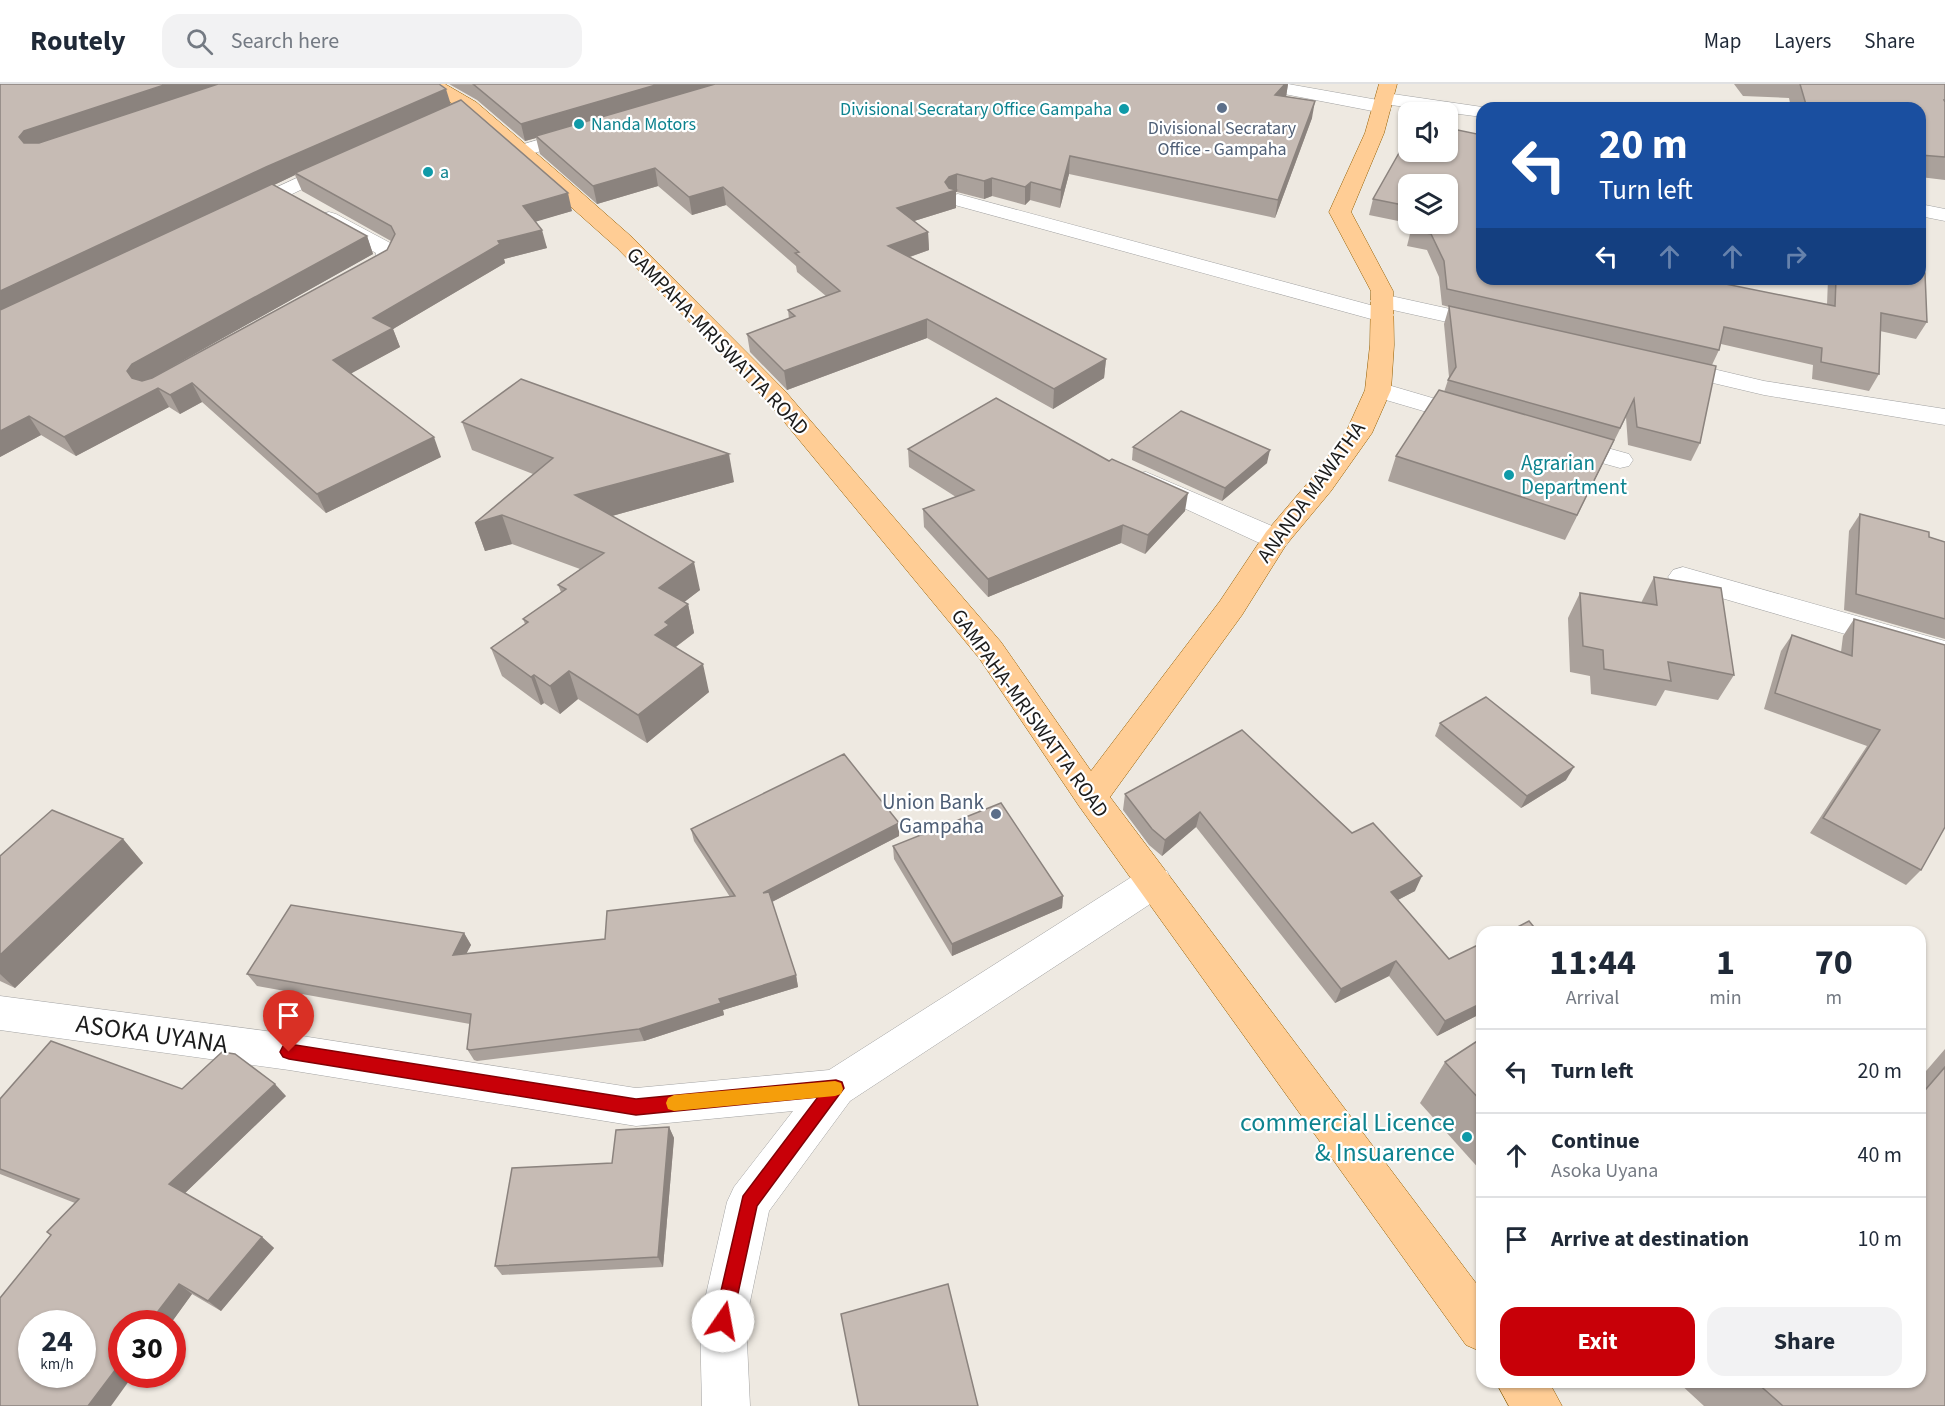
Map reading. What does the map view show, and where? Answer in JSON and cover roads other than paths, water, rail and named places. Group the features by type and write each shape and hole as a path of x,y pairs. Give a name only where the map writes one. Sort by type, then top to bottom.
{"main road":[{"name":"GAMPAHA-MRISWATTA ROAD","path":"432,84 458,111 521,151 625,243 776,396 990,650 1091,797 1476,1321"},
{"name":"ANANDA MAWATHA","path":"1091,797 1231,608 1276,539 1321,485 1359,433 1378,390 1382,345 1382,291 1340,212 1356,178 1386,97"},
{"path":"1524,1388 1538,1406"}],"street":[{"path":"1258,84 1386,97 1476,110"},
{"path":"521,151 600,127"},
{"path":"227,217 297,200 354,158"},
{"path":"297,200 388,251 385,261 335,289"},
{"path":"958,200 1382,308 1513,329"},
{"path":"1926,211 1945,215"},
{"path":"1650,362 1764,388 1945,417"},
{"path":"1378,390 1492,423"},
{"path":"1546,439 1620,460"},
{"path":"1120,469 1276,539"},
{"path":"1683,577 1945,652"},
{"path":"726,1406 723,1321 749,1202 836,1088 1154,882"},
{"name":"ASOKA UYANA","path":"0,1013 277,1050 636,1107 836,1088"}],"place":[{"name":"Divisional Secratary Office - Gampaha","path":"1222,108"},
{"name":"Divisional Secratary Office Gampaha","path":"1124,109"},
{"name":"Nanda Motors","path":"579,124"},
{"name":"a","path":"428,172"},
{"name":"Agrarian Department","path":"1509,475"},
{"name":"Union Bank Gampaha","path":"996,814"},
{"name":"commercial Licence & Insuarence","path":"1467,1137"}]}
